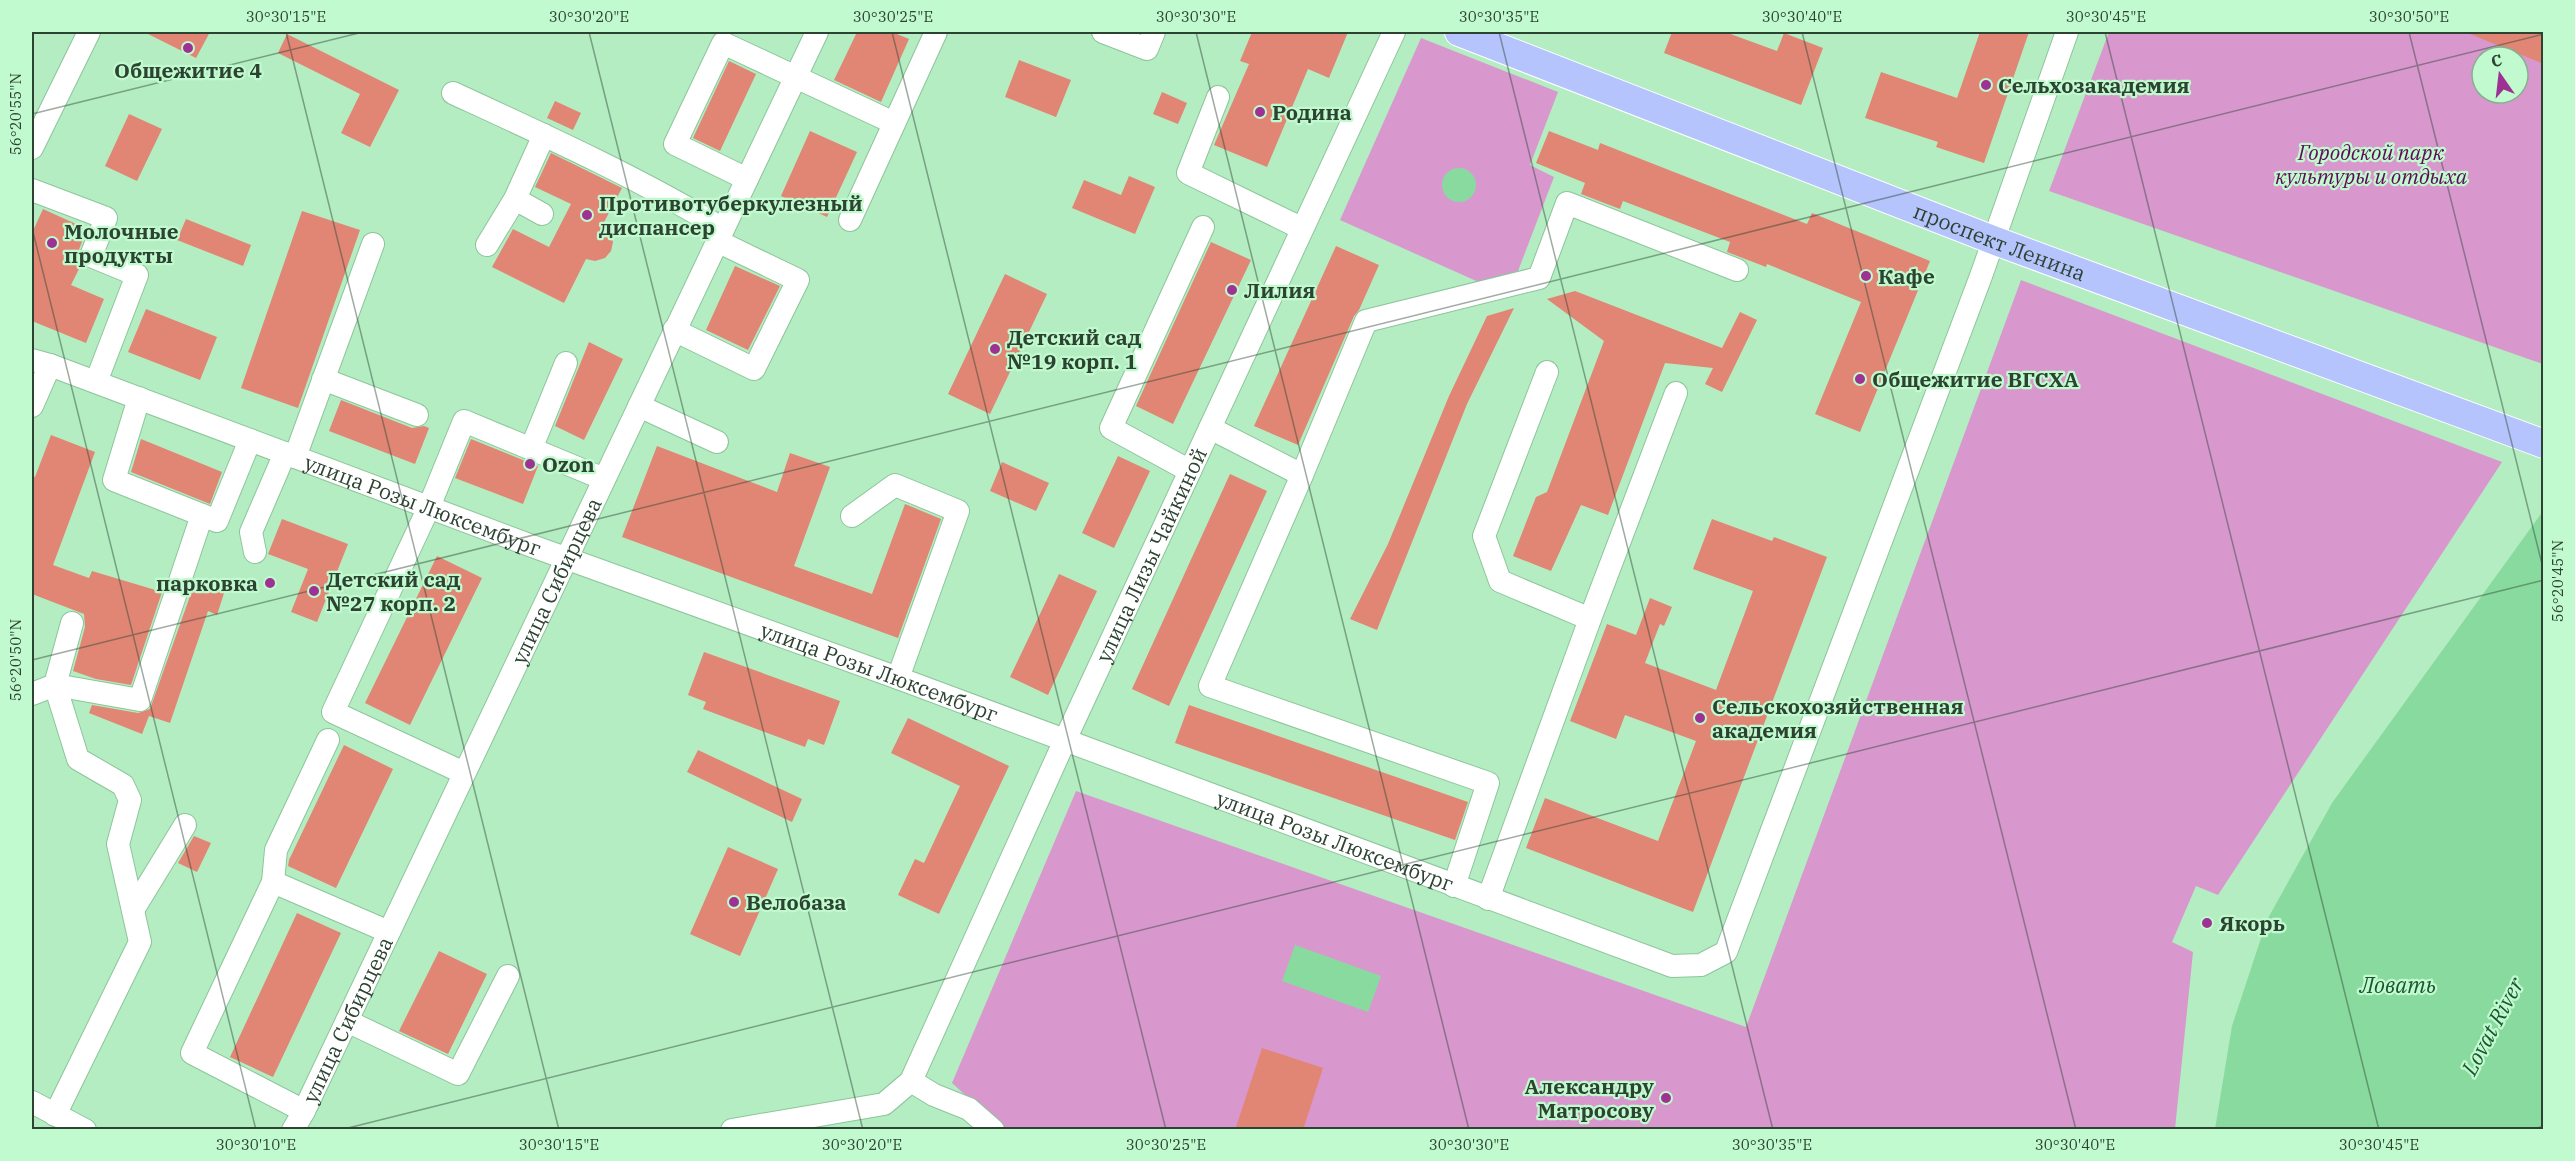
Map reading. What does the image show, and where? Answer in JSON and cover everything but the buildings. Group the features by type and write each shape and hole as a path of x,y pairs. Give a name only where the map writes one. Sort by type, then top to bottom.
{"main road":[{"name":"проспект Ленина","path":"1459,32 1993,240 2544,444"}],"street":[{"path":"32,148 89,32"},
{"path":"850,220 936,32"},
{"path":"1103,32 1147,49 1154,32"},
{"name":"улица Лизы Чайкиной","path":"911,1081 1065,740 1394,32"},
{"path":"1993,240 2067,32"},
{"name":"улица Сибирцева","path":"298,1120 796,77 810,34"},
{"path":"747,179 675,144 723,43 894,123"},
{"path":"453,93 544,135 693,210 720,235 798,280 753,369 674,330"},
{"path":"1218,97 1188,173 1302,228"},
{"path":"487,245 515,199 544,135"},
{"path":"32,190 106,218 91,256 137,275 96,382"},
{"path":"515,199 542,214"},
{"path":"1454,886 1488,783 1210,686 1366,321 1539,278 1567,202 1737,270"},
{"path":"1190,471 1111,428 1203,227"},
{"name":"улица Розы Люксембург","path":"41,362 566,559 898,678 1672,966 1701,964 1726,952 1993,240"},
{"path":"255,552 252,532 290,455 323,379 373,244"},
{"path":"32,406 41,362"},
{"path":"531,449 566,363"},
{"path":"1547,372 1484,536 1500,581 1590,619"},
{"path":"323,379 417,415"},
{"path":"1488,899 1590,619 1676,393"},
{"path":"140,398 114,480 202,515 217,520 250,440"},
{"path":"639,406 717,442"},
{"path":"464,773 333,712 429,507 464,421 604,479"},
{"path":"1210,428 1302,475"},
{"path":"852,516 895,485 958,511 898,678"},
{"path":"32,694 55,685 140,700 202,515"},
{"path":"55,1115 140,942 118,844 130,800 123,785 78,759 55,685 72,623"},
{"path":"298,1120 192,1053 273,882 276,850 328,740"},
{"path":"133,910 185,825"},
{"path":"273,882 389,932"},
{"path":"347,1021 458,1074 508,976"},
{"path":"732,1130 884,1104 911,1081 934,1095 969,1109 993,1130"},
{"path":"32,1102 85,1130"}],"green space":[{"name":"Городской парк культуры и отдыха","path":"2109,32 2543,32 2543,364 2049,191"},
{"path":"1421,38 1558,92 1530,165 1554,177 1518,271 1483,284 1340,220"},
{"path":"2021,280 2502,462 2218,895 2196,886 2172,942 2193,952 2175,1129 1004,1130 952,1083 1076,791 1746,1027"}],"water":[{"path":"1459,168 1471,173 1476,185 1471,197 1459,202 1447,197 1442,185 1447,173"},
{"name":"Ловать","path":"2543,511 2543,1129 2215,1129 2232,1026 2267,920 2332,803"},
{"path":"1295,945 1381,976 1368,1012 1282,981"}],"place":[{"name":"Общежитие 4","path":"188,48"},
{"name":"Сельхозакадемия","path":"1986,85"},
{"name":"Родина","path":"1260,112"},
{"name":"Противотуберкулезный диспансер","path":"587,215"},
{"name":"Молочные продукты","path":"52,243"},
{"name":"Кафе","path":"1866,276"},
{"name":"Лилия","path":"1232,290"},
{"name":"Детский сад №19 корп. 1","path":"995,349"},
{"name":"Общежитие ВГСХА","path":"1860,379"},
{"name":"Ozon","path":"530,464"},
{"name":"парковка","path":"270,583"},
{"name":"Детский сад №27 корп. 2","path":"314,591"},
{"name":"Сельскохозяйственная академия","path":"1700,718"},
{"name":"Велобаза","path":"734,902"},
{"name":"Якорь","path":"2207,923"},
{"name":"Александру Матросову","path":"1666,1098"}],"water label":[{"name":"Lovat River","path":"2492,1026"}]}
